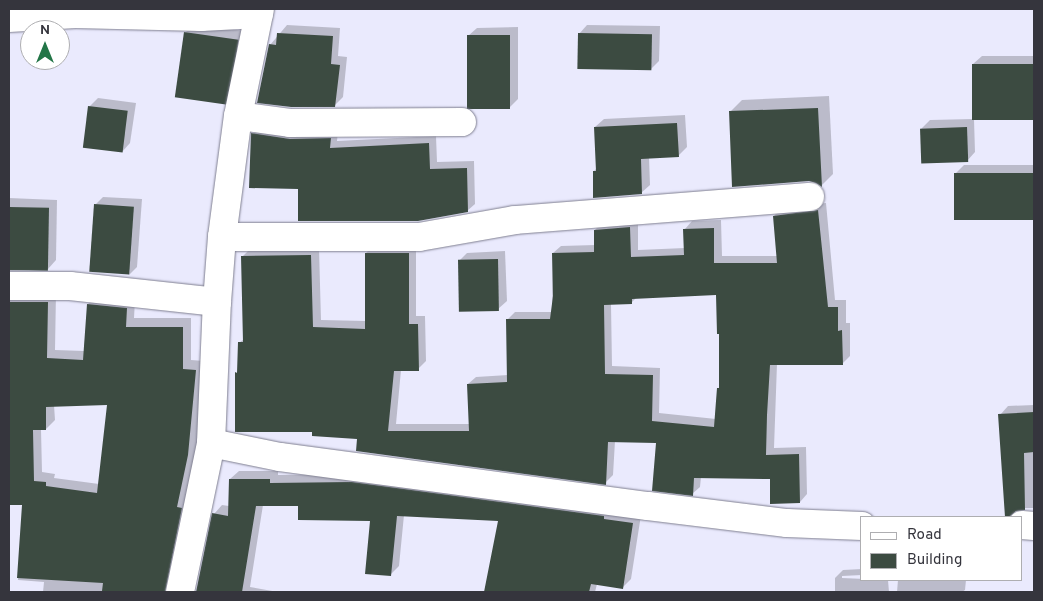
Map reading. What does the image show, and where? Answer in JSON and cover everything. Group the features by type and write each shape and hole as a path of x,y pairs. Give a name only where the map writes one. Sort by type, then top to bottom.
{"street":[{"path":"9,18 75,14 201,16 259,11 239,116 222,236 211,443 180,592"},
{"path":"239,116 290,123 462,122"},
{"path":"222,236 419,236 515,220 810,198"},
{"path":"9,286 70,286 217,302"},
{"path":"211,443 280,457 648,506 787,523 860,526"}],"building":[{"path":"184,32 238,40 229,105 175,97"},
{"path":"277,33 333,36 331,64 340,65 335,107 291,107 257,103 269,44 276,45"},
{"path":"578,33 652,34 651,70 577,69"},
{"path":"467,35 510,35 510,109 467,109"},
{"path":"972,64 1034,64 1034,120 972,120"},
{"path":"88,106 128,111 123,153 83,148"},
{"path":"818,108 822,187 809,181 732,187 729,111"},
{"path":"677,123 679,157 641,159 642,194 593,198 593,171 596,171 594,127"},
{"path":"967,127 968,162 921,164 920,129"},
{"path":"251,133 290,139 331,138 330,148 429,143 430,169 467,168 468,212 418,221 298,221 298,189 249,188"},
{"path":"954,173 1034,173 1034,220 954,220"},
{"path":"94,204 134,207 129,275 89,272"},
{"path":"9,207 49,208 48,271 9,270"},
{"path":"818,210 828,307 838,307 838,331 842,330 843,365 770,365 766,455 799,454 800,503 770,504 770,479 694,478 693,496 652,491 656,443 608,442 606,485 356,451 357,439 312,436 312,432 235,432 235,372 237,373 238,342 243,342 241,256 311,255 313,327 365,329 365,253 409,253 409,324 418,324 419,371 394,371 388,431 469,431 467,384 507,382 506,319 550,319 553,296 552,253 594,252 594,230 630,227 631,257 684,255 683,229 714,228 714,263 777,263 773,216","holes":["716,295 717,334 719,334 719,388 717,388 714,427 652,421 653,375 605,374 604,305 632,304 632,299"]},
{"path":"498,259 499,311 459,312 458,260"},
{"path":"9,302 48,302 47,358 83,360 87,304 127,308 126,327 183,327 183,369 196,370 188,455 177,507 182,508 165,592 102,591 103,583 17,578 22,505 9,505","holes":["107,405 97,493 46,486 46,482 34,481 33,430 46,430 46,407"]},
{"path":"1034,412 1034,452 1024,453 1025,510 1016,511 1010,516 1005,516 998,414"},
{"path":"229,479 270,479 270,483 352,482 604,516 604,519 633,523 623,589 591,584 589,592 484,592 498,521 397,516 391,576 365,574 370,521 298,520 298,506 256,506 242,592 196,592 212,513 228,516"}]}
